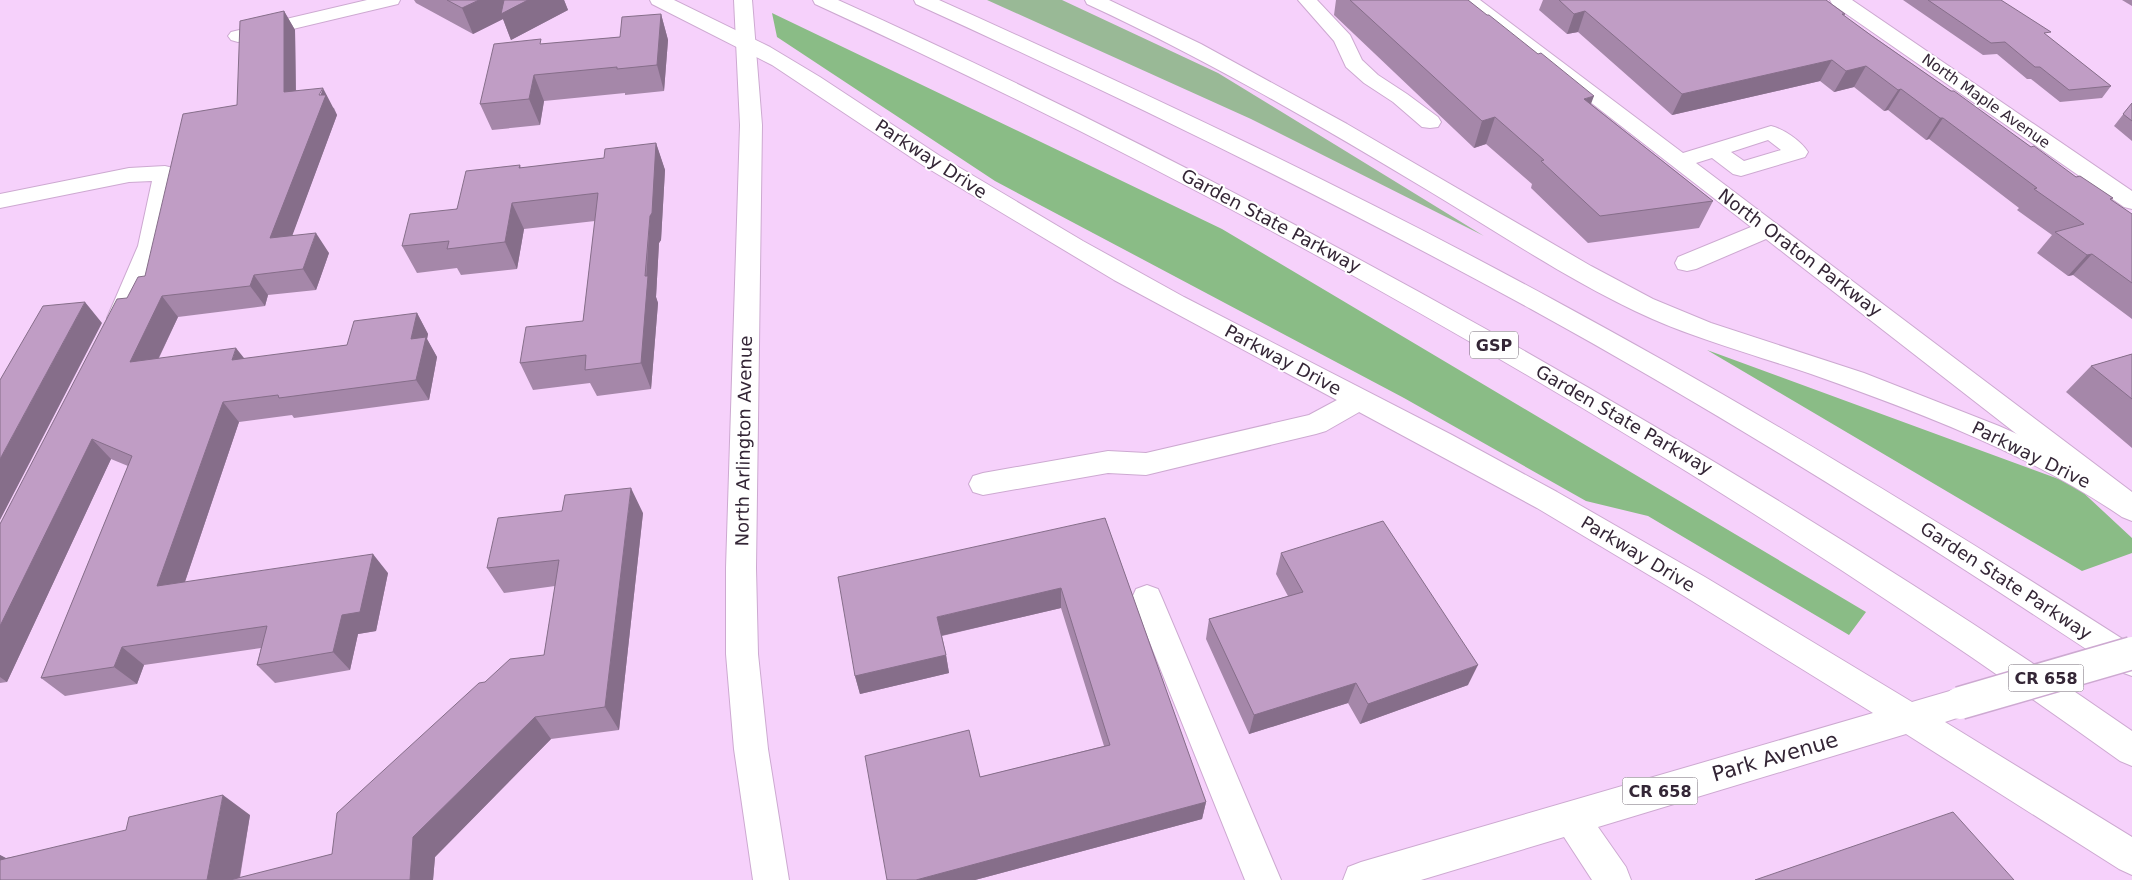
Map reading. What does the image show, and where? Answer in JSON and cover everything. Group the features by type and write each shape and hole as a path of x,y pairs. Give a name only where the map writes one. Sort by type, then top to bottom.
{"main road":[{"path":"238,36 391,0"},
{"name":"Parkway Drive","path":"659,0 746,44 828,91 927,158 1034,223 1195,314 1478,461 1549,501 1683,580 1908,718"},
{"name":"North Arlington Avenue","path":"743,0 750,92 751,149 741,568 742,654 751,749 772,880"},
{"name":"Garden State Parkway","path":"822,0 977,72 1191,178 1338,256 1482,338 1674,450 1807,531 1941,618 2132,750"},
{"name":"Garden State Parkway","path":"923,0 1089,74 1209,131 1342,198 1489,276 1776,438 1984,565 2132,662"},
{"name":"Parkway Drive","path":"1094,0 1159,30 1258,82 1589,276 1644,305 1709,332 1831,371 1973,426 2087,480 2132,509"},
{"path":"1306,0 1343,39 1353,62 1371,79 1400,98 1430,122"},
{"name":"North Oraton Parkway","path":"1468,0 2132,509"},
{"name":"North Maple Avenue","path":"1840,0 2132,202"},
{"path":"1679,161 1715,150"},
{"path":"0,201 129,175 165,172 150,246 123,312 110,338"},
{"path":"1687,263 1768,229"},
{"path":"983,484 1108,462 1146,464 1156,462 1316,424 1359,400"},
{"path":"1148,598 1262,880"},
{"name":"Park Avenue","path":"1361,880 2132,653"},
{"path":"1908,718 2132,857"},
{"path":"1571,818 1613,880"}],"green space":[{"path":"987,0 1062,0 1218,73 1484,236 1251,119"},
{"path":"772,13 1222,229 1866,612 1849,635 1648,516 1586,501 1404,398 995,181 777,37"},
{"path":"1707,350 2075,485 2132,538 2132,553 2082,571"}],"building":[{"path":"447,0 479,0 462,8"},
{"path":"504,0 528,0 501,14"},
{"path":"1350,0 1468,0 1538,54 1541,53 1594,96 1584,99 1713,201 1600,216 1541,161 1544,160 1495,117 1482,121"},
{"path":"1559,0 1826,0 1872,36 1951,91 1954,91 2031,147 2034,146 2076,177 2080,176 2113,198 2110,199 2132,214 2132,283 2092,254 2087,255 2055,232 2084,224 2034,189 2037,188 1943,118 1940,118 1901,89 1898,90 1866,66 1846,71 1832,60 1682,94 1585,11 1574,14"},
{"path":"1928,0 2001,0 2051,32 2044,33 2111,86 2069,90 2040,67 2035,67 2005,42 1991,43"},
{"path":"284,11 284,92 323,88 319,95 326,95 270,238 316,233 303,269 254,275 250,286 162,296 130,362 236,348 232,360 347,345 354,321 417,313 411,339 426,337 416,380 279,398 278,395 223,402 157,586 373,554 360,612 342,615 333,652 257,665 267,626 122,647 114,667 41,678 132,456 92,439 0,626 0,524 117,299 127,298 138,277 145,276 183,114 237,105 240,21"},
{"path":"661,14 657,65 534,75 529,99 480,104 494,44 541,39 540,44 620,37 622,17"},
{"path":"2132,103 2132,121 2123,114"},
{"path":"656,143 652,213 650,216 645,276 648,276 641,363 585,370 586,355 520,363 526,327 583,321 598,193 512,203 505,242 447,249 449,241 402,246 410,214 457,209 466,171 520,165 519,168 604,158 605,149"},
{"path":"85,302 0,459 0,380 43,306"},
{"path":"2132,354 2132,399 2091,366"},
{"path":"631,488 605,707 535,717 413,837 410,880 230,880 332,854 337,813 479,683 485,682 510,659 544,655 559,560 487,568 498,518 562,511 565,495"},
{"path":"1105,518 1206,802 916,880 887,880 865,756 969,730 980,777 1110,745 1061,588 937,617 946,655 855,676 838,577"},
{"path":"1383,521 1478,665 1368,704 1356,683 1254,715 1209,619 1303,592 1281,553"},
{"path":"223,795 207,880 0,880 0,860 126,830 129,817"},
{"path":"1953,812 2014,880 1755,880"}]}
